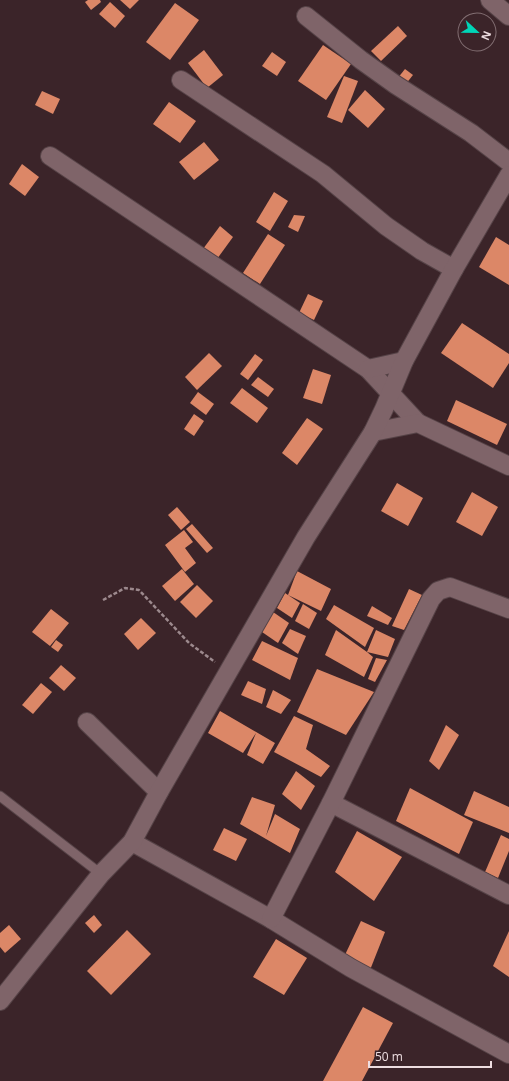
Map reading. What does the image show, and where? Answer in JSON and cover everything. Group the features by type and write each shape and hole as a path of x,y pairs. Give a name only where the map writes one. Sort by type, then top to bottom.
{"street":[{"path":"490,0 509,16"},
{"path":"306,16 361,60 396,85 471,133 509,162"},
{"path":"181,80 323,174 392,231 422,251 454,269"},
{"path":"50,156 368,369 418,423 509,466"},
{"path":"0,1001 101,874 132,842 159,792 306,537 373,432 404,361 454,269 509,175"},
{"path":"368,369 404,361"},
{"path":"373,432 418,423"},
{"path":"271,919 331,803 431,599 438,591 450,587 509,608"},
{"path":"87,722 159,792"},
{"path":"331,803 509,895"},
{"path":"132,842 271,919 351,968 509,1054"}],"lane":[{"path":"0,796 101,874"}],"path":[{"path":"103,600 126,588 139,590 189,643 229,672"}],"building":[{"path":"88,0 100,0 101,2 91,10 85,2"},
{"path":"120,0 139,0 130,9"},
{"path":"110,2 125,16 115,28 99,14"},
{"path":"175,3 199,20 170,60 146,42"},
{"path":"398,26 407,36 381,61 371,51"},
{"path":"323,45 351,64 326,100 298,81"},
{"path":"204,50 223,75 207,88 188,63"},
{"path":"272,52 286,62 277,76 262,66"},
{"path":"405,69 413,75 405,85 397,79"},
{"path":"344,76 358,81 342,123 327,117"},
{"path":"365,90 385,109 368,128 348,110"},
{"path":"42,91 60,99 53,114 35,105"},
{"path":"169,102 196,121 180,143 153,124"},
{"path":"204,142 219,160 194,180 179,162"},
{"path":"22,164 39,177 25,196 9,184"},
{"path":"274,192 288,201 270,231 256,222"},
{"path":"294,215 305,216 298,232 288,227"},
{"path":"220,226 233,237 217,259 203,249"},
{"path":"268,234 285,245 260,284 243,273"},
{"path":"496,237 509,245 509,285 479,267"},
{"path":"308,294 323,301 314,320 299,313"},
{"path":"462,323 509,354 509,363 493,388 441,353"},
{"path":"209,353 222,366 197,390 185,377"},
{"path":"255,354 263,360 248,380 240,374"},
{"path":"313,369 331,375 322,404 303,398"},
{"path":"258,377 274,389 268,397 251,385"},
{"path":"242,388 268,408 257,423 230,403"},
{"path":"198,392 214,404 206,415 190,403"},
{"path":"456,400 507,424 497,445 447,421"},
{"path":"194,414 204,421 194,436 184,429"},
{"path":"307,418 323,429 297,465 282,453"},
{"path":"397,483 423,498 408,526 381,511"},
{"path":"472,492 498,507 482,536 456,522"},
{"path":"177,507 190,522 181,530 168,515"},
{"path":"192,524 213,548 207,553 186,529"},
{"path":"184,530 193,542 185,548 196,563 185,572 165,545"},
{"path":"182,569 194,584 175,601 162,586"},
{"path":"297,571 331,589 321,611 288,595"},
{"path":"197,585 213,601 196,618 180,602"},
{"path":"409,589 422,595 404,630 392,626"},
{"path":"285,593 300,603 292,618 277,608"},
{"path":"303,604 317,613 309,629 295,621"},
{"path":"334,605 374,628 365,647 326,619"},
{"path":"372,606 392,618 388,625 367,616"},
{"path":"51,609 69,623 50,646 32,632"},
{"path":"273,612 289,623 278,643 262,632"},
{"path":"141,618 156,633 138,650 124,634"},
{"path":"290,629 306,636 298,654 282,643"},
{"path":"336,630 373,657 364,677 325,655"},
{"path":"376,630 395,639 388,657 367,652"},
{"path":"56,640 63,645 58,652 51,647"},
{"path":"262,641 298,658 290,680 252,660"},
{"path":"376,658 387,660 375,682 368,679"},
{"path":"61,665 76,678 64,691 49,678"},
{"path":"317,669 374,692 346,735 297,712"},
{"path":"248,681 266,689 262,704 241,695"},
{"path":"41,683 52,692 33,714 22,705"},
{"path":"273,690 291,700 281,714 266,707"},
{"path":"220,711 275,743 263,764 247,755 256,733 243,753 208,733"},
{"path":"294,716 313,725 306,749 330,766 321,777 274,752"},
{"path":"446,725 459,735 439,770 429,761"},
{"path":"296,771 315,786 301,810 282,794"},
{"path":"410,788 473,822 459,854 396,821"},
{"path":"474,791 509,807 509,833 464,815"},
{"path":"252,797 275,805 266,836 275,814 300,829 290,853 240,824"},
{"path":"224,828 247,839 236,861 213,850"},
{"path":"357,831 402,857 374,901 335,872"},
{"path":"501,835 509,839 509,851 498,878 485,872"},
{"path":"94,915 102,925 94,933 85,923"},
{"path":"361,921 385,932 370,970 344,957"},
{"path":"9,925 21,939 5,953 0,947 0,933"},
{"path":"127,930 151,954 111,995 87,971"},
{"path":"509,931 509,977 493,966"},
{"path":"276,939 307,958 284,995 253,977"},
{"path":"363,1007 393,1023 362,1081 323,1081"}]}
